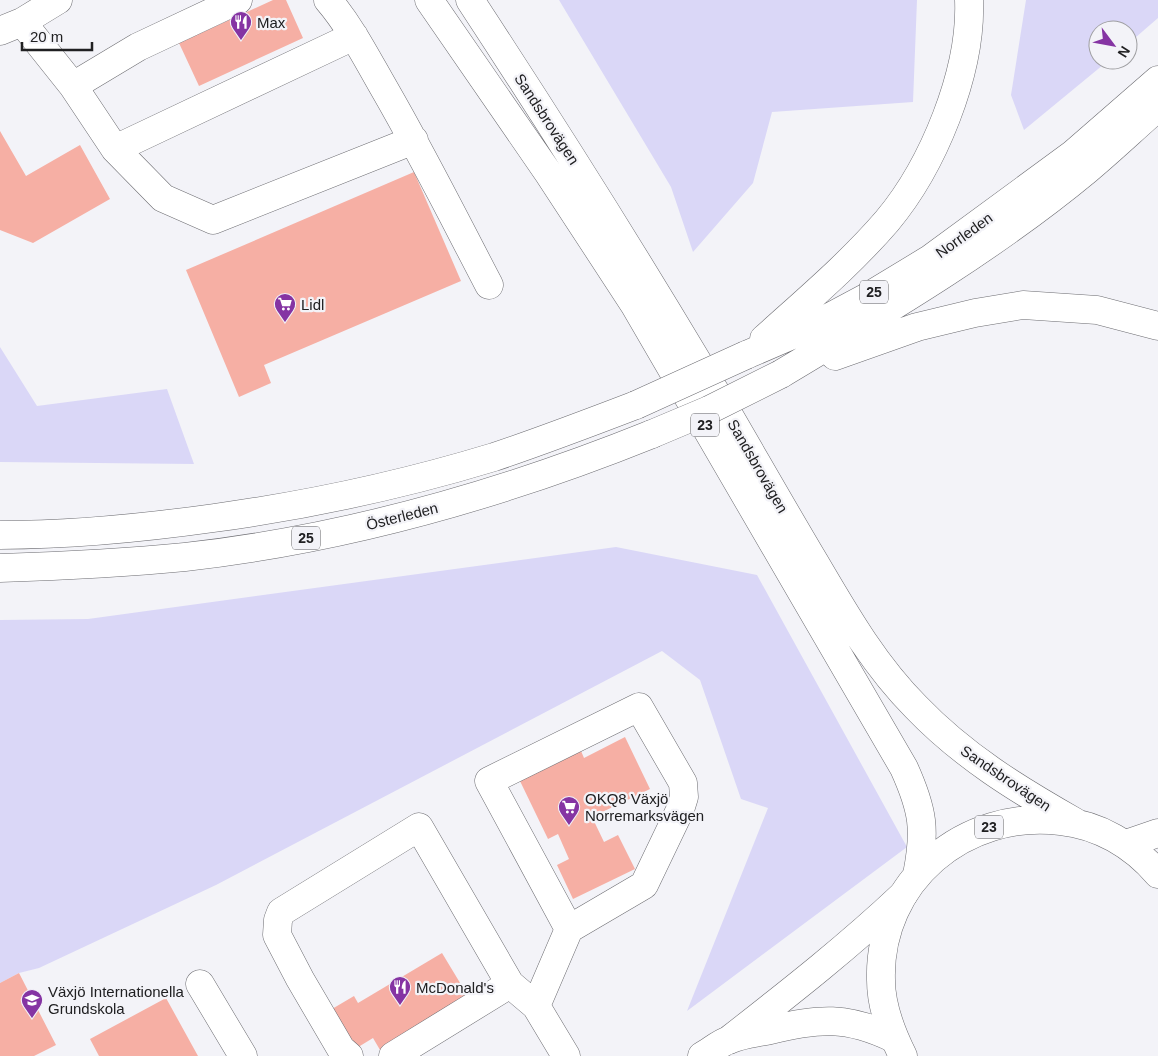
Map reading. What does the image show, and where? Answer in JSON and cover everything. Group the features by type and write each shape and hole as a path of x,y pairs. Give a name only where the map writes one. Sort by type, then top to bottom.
{"main road":[{"path":"58,0 11,27 73,86 115,149 163,198 213,220 414,140"},
{"path":"73,86 138,47 238,0"},
{"path":"328,0 354,36 414,140 489,285"},
{"name":"Sandsbrovägen","path":"429,0 549,174 634,304 904,768 916,794 922,816 922,851 910,885"},
{"name":"Sandsbrovägen","path":"470,0 561,139 696,360 861,641 915,707 946,737 978,763 1019,791 1075,822"},
{"path":"746,355 830,280 888,220 916,181 948,113 966,43 969,17 968,0"},
{"path":"115,149 354,36"},
{"name":"Norrleden","path":"746,355 811,327 869,296 930,259 1074,154 1158,80"},
{"name":"Norrleden","path":"782,374 867,323 1007,230 1086,170 1158,107"},
{"path":"782,374 917,327 975,313 1022,305 1097,310 1158,326"},
{"name":"25","path":"0,535 103,532 241,514 331,499 410,481 493,457 556,436 636,405 746,355"},
{"name":"Österleden","path":"0,568 102,564 186,556 334,533 416,514 503,488 602,454 709,410 782,374"},
{"path":"536,1006 569,928 644,885 680,810 684,797 683,783 638,707 489,781 569,928"},
{"name":"23","path":"898,1047 884,1010 881,980 883,950 890,922 910,885 943,851 972,833 1006,822 1040,818 1075,822 1101,831 1126,844 1149,863 1158,874"},
{"path":"349,1056 342,1049 300,979 277,934 278,920 281,912 420,827 510,984 536,1006 566,1056"},
{"path":"1126,844 1158,833"},
{"path":"702,1056 729,1040 852,942 910,885"},
{"path":"200,984 243,1056"},
{"path":"393,1056 510,984"},
{"path":"729,1040 800,1022 826,1020 854,1023 872,1028 898,1047"}],"shaded area":[{"path":"559,0 917,0 913,102 772,112 753,183 693,252 671,187"},
{"path":"1026,0 1158,0 1158,18 1138,35 1138,20 1088,20 1088,70 1097,70 1024,130 1011,95"},
{"path":"0,347 37,406 167,389 194,464 0,462"},
{"path":"616,547 757,575 907,847 687,1011 768,808 741,799 700,680 662,651 216,885 39,968 19,973 0,983 0,620 88,619"}],"building":[{"name":"Max","path":"273,0 286,0 303,38 199,86 179,43"},
{"path":"0,131 26,176 80,145 110,199 33,243 0,230"},
{"name":"Lidl","path":"414,172 461,281 264,365 271,383 239,397 186,270"},
{"name":"OKQ8 Växjö Norremarksvägen","path":"625,737 650,789 592,817 604,842 618,835 635,869 573,899 557,865 569,859 558,834 548,839 520,781 581,751 584,758"},
{"name":"McDonald's","path":"442,953 471,1001 383,1055 373,1038 355,1049 332,1009 354,996 358,1003"},
{"name":"Växjö Internationella Grundskola","path":"19,973 56,1045 34,1056 0,1056 0,983"},
{"path":"166,998 198,1056 99,1056 90,1039"}],"place":[{"name":"Max","path":"241,41"},
{"name":"Lidl","path":"285,323"},
{"name":"OKQ8 Växjö Norremarksvägen","path":"569,826"},
{"name":"McDonald's","path":"400,1006"},
{"name":"Växjö Internationella Grundskola","path":"32,1019"}]}
